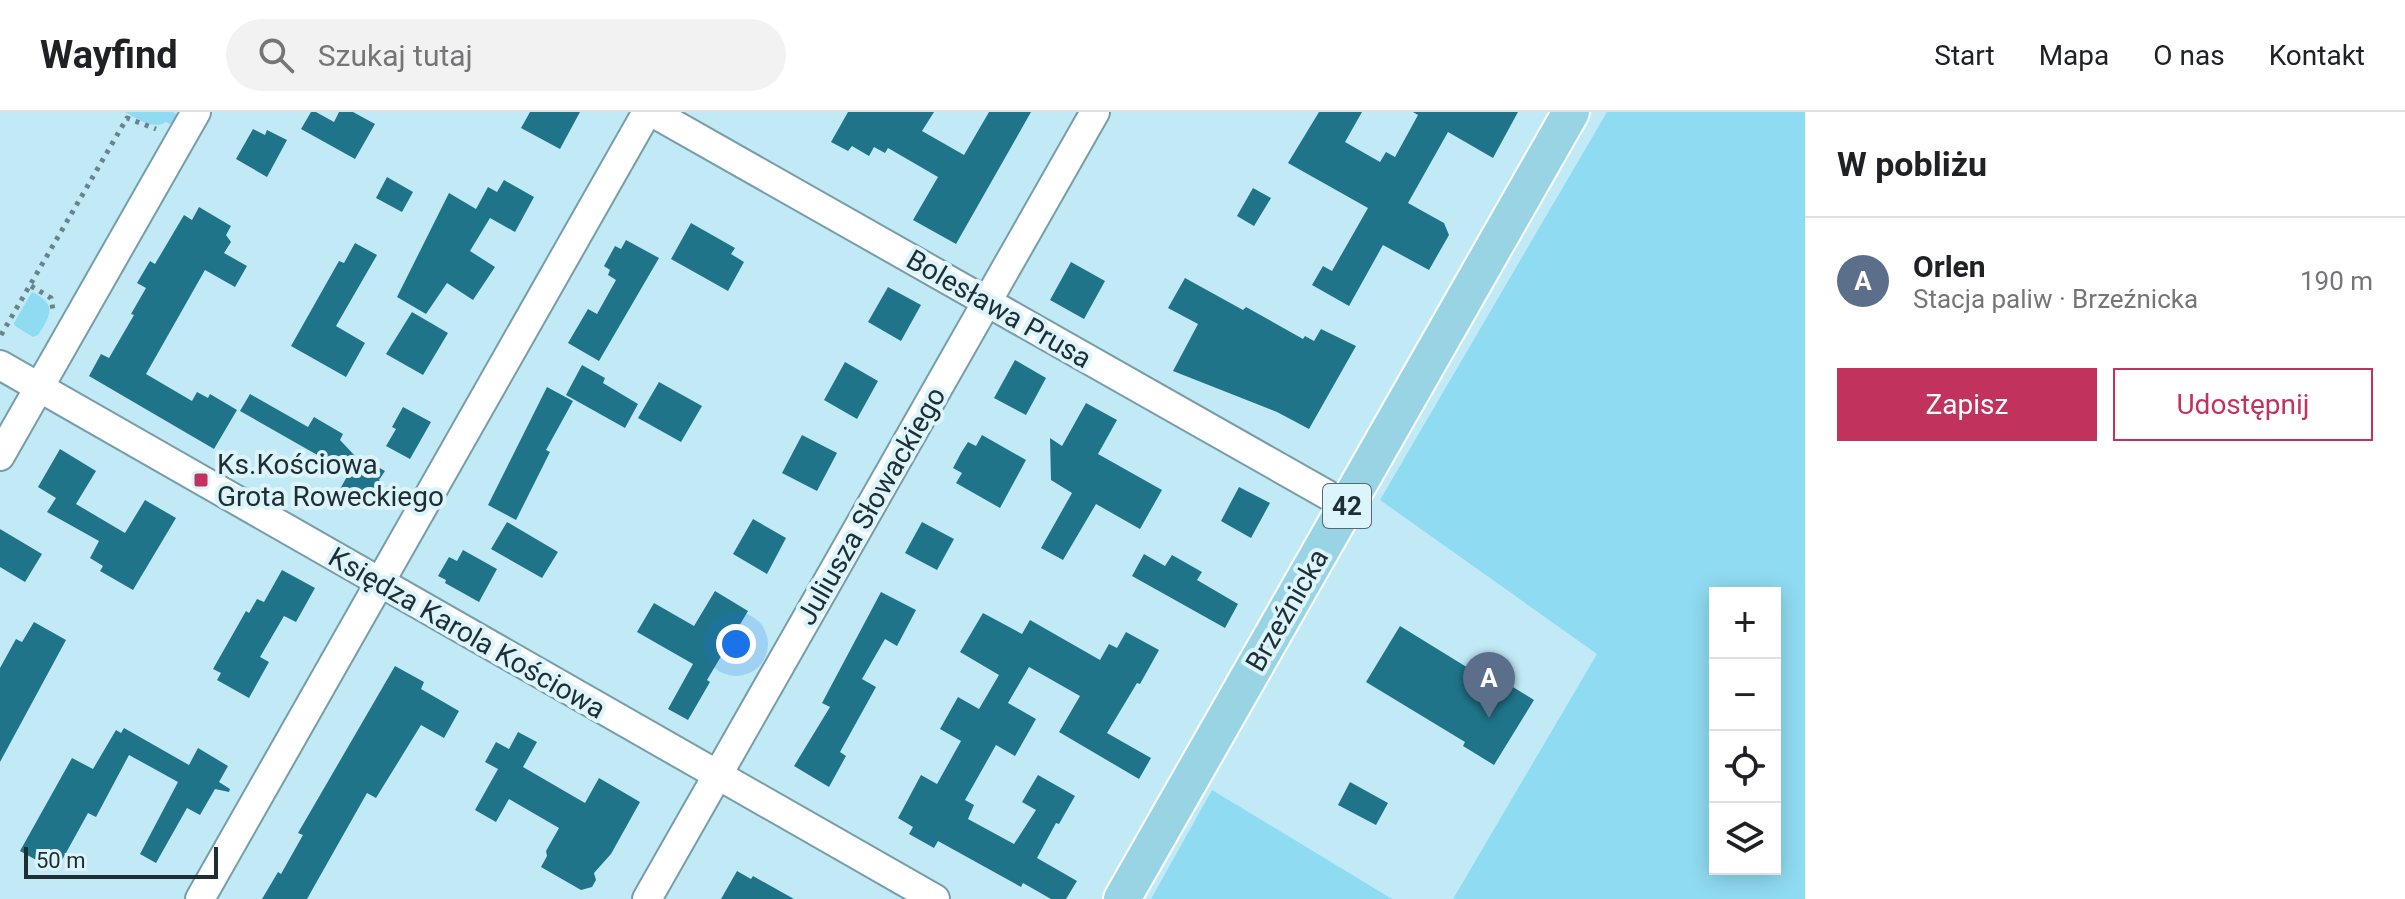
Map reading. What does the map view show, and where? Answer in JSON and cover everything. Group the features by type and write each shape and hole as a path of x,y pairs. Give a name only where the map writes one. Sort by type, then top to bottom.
{"main road":[{"name":"Brzeźnicka","path":"1122,899 1571,112"}],"street":[{"name":"Bolesława Prusa","path":"650,112 1347,506"},
{"path":"200,899 650,112"},
{"name":"Juliusza Słowackiego","path":"647,899 1095,112"},
{"path":"0,456 190,124"},
{"name":"Księdza Karola Kościowa","path":"0,365 935,899"}],"path":[{"path":"1,335 127,118 153,129 190,124"},
{"path":"31,286 53,301 53,322"}],"shaded area":[{"path":"125,112 173,112 178,115 172,125 166,122 156,125 145,123"},
{"path":"1607,112 1805,112 1805,899 1453,899 1597,654 1380,500"},
{"path":"32,292 45,301 49,310 38,335 33,337 14,323"},
{"path":"1212,790 1392,899 1151,899"}],"building":[{"path":"311,112 334,122 339,112 353,112 375,124 355,159 301,129"},
{"path":"530,112 580,112 560,149 521,128"},
{"path":"848,112 934,112 922,131 964,155 989,112 1031,112 956,244 913,220 938,177 888,148 885,153 874,147 869,156 852,146 848,151 831,142"},
{"path":"1319,112 1362,112 1345,142 1380,162 1386,152 1395,157 1418,115 1413,112 1518,112 1493,158 1448,132 1408,203 1444,223 1449,235 1429,270 1383,245 1349,306 1312,285 1323,266 1332,271 1368,208 1288,163"},
{"path":"253,129 265,135 267,130 287,140 267,177 236,159"},
{"path":"387,177 413,192 402,212 376,198"},
{"path":"504,180 534,197 515,232 490,218 470,251 495,267 473,300 447,283 426,314 397,297 449,193 476,209 488,187 497,192"},
{"path":"1253,188 1271,198 1254,226 1237,216"},
{"path":"199,207 231,226 226,235 231,242 224,253 247,266 235,287 205,270 146,374 192,401 197,392 208,398 210,394 237,410 214,449 89,376 101,354 109,358 134,315 131,314 146,288 137,283 150,261 155,264 184,215 192,220"},
{"path":"691,223 735,248 731,254 744,262 728,291 671,259"},
{"path":"626,240 659,258 599,361 568,343 588,309 597,314 616,280 608,275 610,270 604,266 615,246 621,249"},
{"path":"355,243 377,255 336,326 365,343 346,377 291,346 339,261 344,263"},
{"path":"1071,262 1105,281 1084,319 1050,300"},
{"path":"1185,278 1303,339 1305,336 1314,341 1321,329 1356,346 1309,429 1277,412 1173,371 1198,324 1168,308"},
{"path":"888,287 921,305 901,341 868,322"},
{"path":"412,312 448,333 423,375 386,354"},
{"path":"1015,360 1046,378 1026,415 994,398"},
{"path":"845,362 878,381 857,419 824,400"},
{"path":"582,365 605,378 603,383 638,404 625,428 566,395"},
{"path":"659,382 702,406 681,442 638,418"},
{"path":"547,387 573,401 546,450 550,452 516,520 488,505"},
{"path":"250,394 308,427 314,417 343,434 340,440 357,458 385,471 379,480 386,488 383,492 375,488 366,504 340,489 349,473 240,411"},
{"path":"1086,403 1117,420 1098,454 1162,490 1140,529 1096,504 1063,560 1041,548 1072,493 1051,480 1050,438 1062,446"},
{"path":"403,407 431,422 410,459 386,446"},
{"path":"802,435 837,453 817,491 782,473"},
{"path":"982,435 1026,460 1000,508 956,483 962,473 953,468 961,453 968,442 976,446"},
{"path":"60,449 96,471 76,504 125,533 145,500 176,518 133,590 100,571 103,566 90,558 99,541 47,512 56,498 38,487"},
{"path":"1239,487 1270,503 1251,538 1221,521"},
{"path":"753,519 786,538 767,574 733,554"},
{"path":"507,522 558,552 542,578 491,549"},
{"path":"922,522 954,539 937,570 905,553"},
{"path":"0,529 42,554 25,582 0,567"},
{"path":"463,550 497,569 479,602 438,576 449,557 457,561"},
{"path":"1144,554 1165,566 1172,555 1202,572 1197,580 1238,604 1225,628 1132,576"},
{"path":"282,570 315,588 296,622 284,616 260,657 269,662 249,698 217,680 221,673 213,669 246,611 249,613 257,599 264,602"},
{"path":"715,591 748,611 707,680 710,682 688,720 668,709 693,664 637,632 654,603 694,626"},
{"path":"881,592 916,610 897,646 885,639 862,679 876,687 840,752 846,756 829,787 794,766 830,707 822,703"},
{"path":"983,613 1022,634 1030,620 1100,660 1109,644 1117,648 1126,632 1159,650 1107,733 1151,758 1139,779 1059,732 1080,696 1029,667 1008,703 1036,719 1015,756 996,745 965,800 974,805 968,819 1014,844 1036,810 1022,802 1038,775 1075,796 1037,858 1077,881 1066,899 1051,899 1023,883 1021,887 938,841 934,848 909,834 913,827 898,818 921,775 937,784 961,741 940,729 958,697 979,709 999,675 960,652"},
{"path":"34,622 66,640 0,762 0,668 16,639 22,642"},
{"path":"1400,626 1499,687 1503,681 1534,700 1494,765 1463,746 1465,742 1366,682"},
{"path":"395,666 424,682 421,689 459,711 444,738 421,725 376,798 367,793 307,899 262,899 278,872 281,874 303,835 298,833"},
{"path":"124,728 189,765 198,748 228,766 219,782 230,789 229,792 215,789 200,815 187,808 156,863 140,854 178,782 129,755 96,817 88,813 56,871 20,851 72,758 93,769 116,730 121,733"},
{"path":"518,732 537,742 523,767 585,803 599,778 640,802 611,854 594,873 596,880 592,887 581,890 541,867 559,828 509,799 496,822 475,810 498,769 485,762 496,742 509,749"},
{"path":"1350,782 1388,803 1376,825 1338,805"},
{"path":"737,871 751,879 753,876 794,899 721,899"}],"place":[{"name":"Ks.Kościowa Grota Roweckiego","path":"201,480"},
{"name":"Orlen","path":"1489,718"}]}
